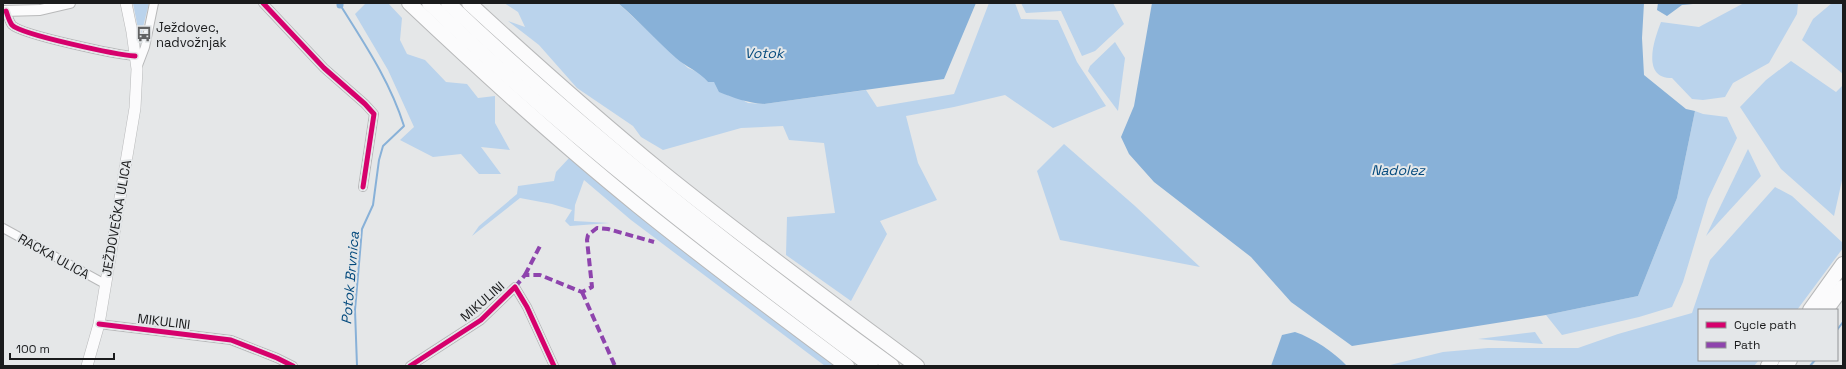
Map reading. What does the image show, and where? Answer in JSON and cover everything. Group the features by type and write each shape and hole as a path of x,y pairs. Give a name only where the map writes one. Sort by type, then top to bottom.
{"highway":[{"path":"409,3 488,77 637,205 744,290 847,366"},
{"path":"429,3 496,65 646,194 747,273 871,366"},
{"path":"448,3 510,61 652,182 762,268 892,366"},
{"path":"469,3 576,99 662,171 780,264 916,366"},
{"path":"474,3 488,21"},
{"path":"1811,309 1843,264"},
{"path":"1827,309 1843,287"}],"main road":[{"name":"JEŽDOVEČKA ULICA","path":"88,366 99,324 135,108 137,69 136,56 126,3"}],"street":[{"path":"70,3 40,10 5,11 12,25 35,36 136,56"},
{"name":"JEŽDOVEČKA ULICA","path":"137,69 144,51 154,3"},
{"path":"263,3 324,68 365,104 374,114 363,187"},
{"name":"RACKA ULICA","path":"3,228 105,284"},
{"name":"MIKULINI","path":"410,366 481,320 515,287 527,307 554,366"},
{"name":"MIKULINI","path":"99,324 231,340 277,358 292,366"}],"shaded area":[{"path":"133,3 149,3 141,35 143,35 141,44"},
{"path":"366,3 388,3 402,18 400,40 407,54 425,60 446,82 467,84 478,98 495,96 495,123 510,150 481,147 501,174 479,174 461,154 433,157 400,140 414,127 388,70 355,14"},
{"path":"504,3 618,3 688,68 700,73 708,82 714,82 729,96 737,97 748,103 764,104 866,90 877,107 954,94 989,3 1015,3 1021,19 1058,20 1077,62 1106,106 1053,128 1005,95 906,116 918,163 937,200 880,221 887,234 851,301 786,255 787,217 835,213 824,143 789,140 783,126 741,128 663,150 641,137 633,126 577,88 539,45 508,21 525,27 518,12"},
{"path":"1021,3 1113,3 1124,24 1095,51 1082,56 1061,11 1026,13"},
{"path":"1744,3 1798,3 1797,14 1769,63 1733,83 1725,97 1703,100 1692,99 1672,78 1662,76 1656,72 1652,57 1655,38 1661,22 1699,27"},
{"path":"1832,3 1843,3 1843,74 1802,40 1813,19"},
{"path":"1115,42 1125,58 1118,111 1088,71 1090,66"},
{"path":"1791,61 1836,92 1843,85 1843,176 1834,216 1781,169 1740,107 1766,80"},
{"path":"1695,111 1703,114 1727,117 1737,138 1708,199 1683,282 1672,307 1639,317 1562,335 1546,315 1638,296 1677,198"},
{"path":"1064,144 1135,206 1200,267 1060,240 1037,171"},
{"path":"1748,149 1761,176 1706,236"},
{"path":"570,157 837,366 825,366 631,220 584,180 575,205 574,221 610,223 570,226 565,221 572,210 552,204 520,198 472,236 479,226 517,194 518,186 554,181 556,172"},
{"path":"1775,187 1792,196 1843,243 1843,248 1798,309 1698,309 1698,361 1758,361 1754,366 1386,366 1443,352 1488,348 1578,348 1618,334 1692,313 1710,260"},
{"path":"1535,332 1543,344 1478,339"}],"water":[{"name":"Votok","path":"618,3 976,3 944,79 764,104 752,103 719,92 714,82 708,82 701,75 676,58"},
{"name":"Nadolez","path":"1152,3 1644,3 1642,38 1644,75 1686,109 1695,111 1677,198 1638,296 1546,315 1352,346 1291,302 1251,257 1154,182 1129,154 1121,137 1134,106"},
{"path":"1658,3 1704,3 1682,5 1667,16 1657,10"},
{"path":"1295,332 1323,346 1347,366 1271,366 1282,335"}],"waterway":[{"name":"Potok Brvnica","path":"339,3 384,78 404,126 383,146 379,160 373,205 362,229 355,310 357,366"},
{"path":"1838,329 1843,322"},
{"path":"1810,366 1814,361"}],"marked path":[{"path":"515,287 525,275 540,275 582,292 592,287 587,240 588,235 597,228 608,229 654,242"},
{"path":"525,275 541,244"},
{"path":"582,292 615,366"}],"cycle path":[{"path":"263,3 324,68 365,104 374,114 363,187"},
{"path":"6,11 12,25 33,34 91,48 135,56"},
{"path":"410,366 481,320 515,287 527,307 554,366"},
{"path":"99,324 231,340 293,366"}],"place":[{"name":"Ježdovec, nadvožnjak","path":"144,34"}]}
